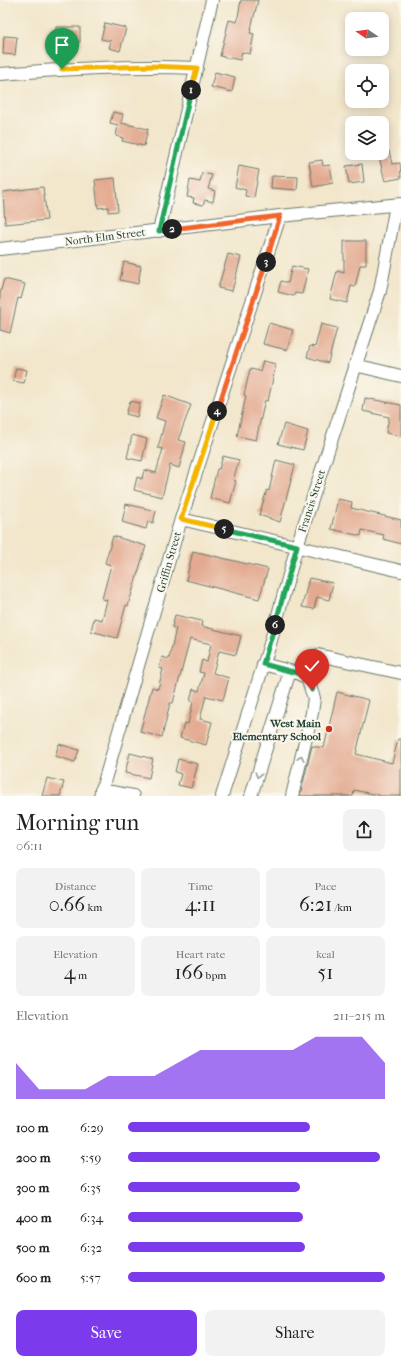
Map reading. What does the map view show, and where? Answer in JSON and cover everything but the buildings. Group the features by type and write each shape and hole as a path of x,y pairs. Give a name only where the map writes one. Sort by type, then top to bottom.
{"street":[{"path":"159,231 212,0"},
{"path":"0,74 62,69 149,66 197,68"},
{"name":"North Elm Street","path":"0,249 280,216 399,205"},
{"name":"Francis Street","path":"222,796 263,664 297,546 380,291 399,205"},
{"name":"Griffin Street","path":"100,793 181,519 280,216"},
{"path":"355,365 401,376"},
{"path":"181,519 401,571"},
{"path":"251,796 294,672 305,661 318,655 401,673"},
{"path":"263,664 294,672 307,678 314,698 312,713 292,796"},
{"path":"100,793 133,796"}],"place":[{"name":"West Main Elementary School","path":"329,729"}],"route":[{"path":"62,69 149,66 197,68 159,231 280,216 252,308 181,519 297,546 263,664 297,673 307,678 312,690"}]}
